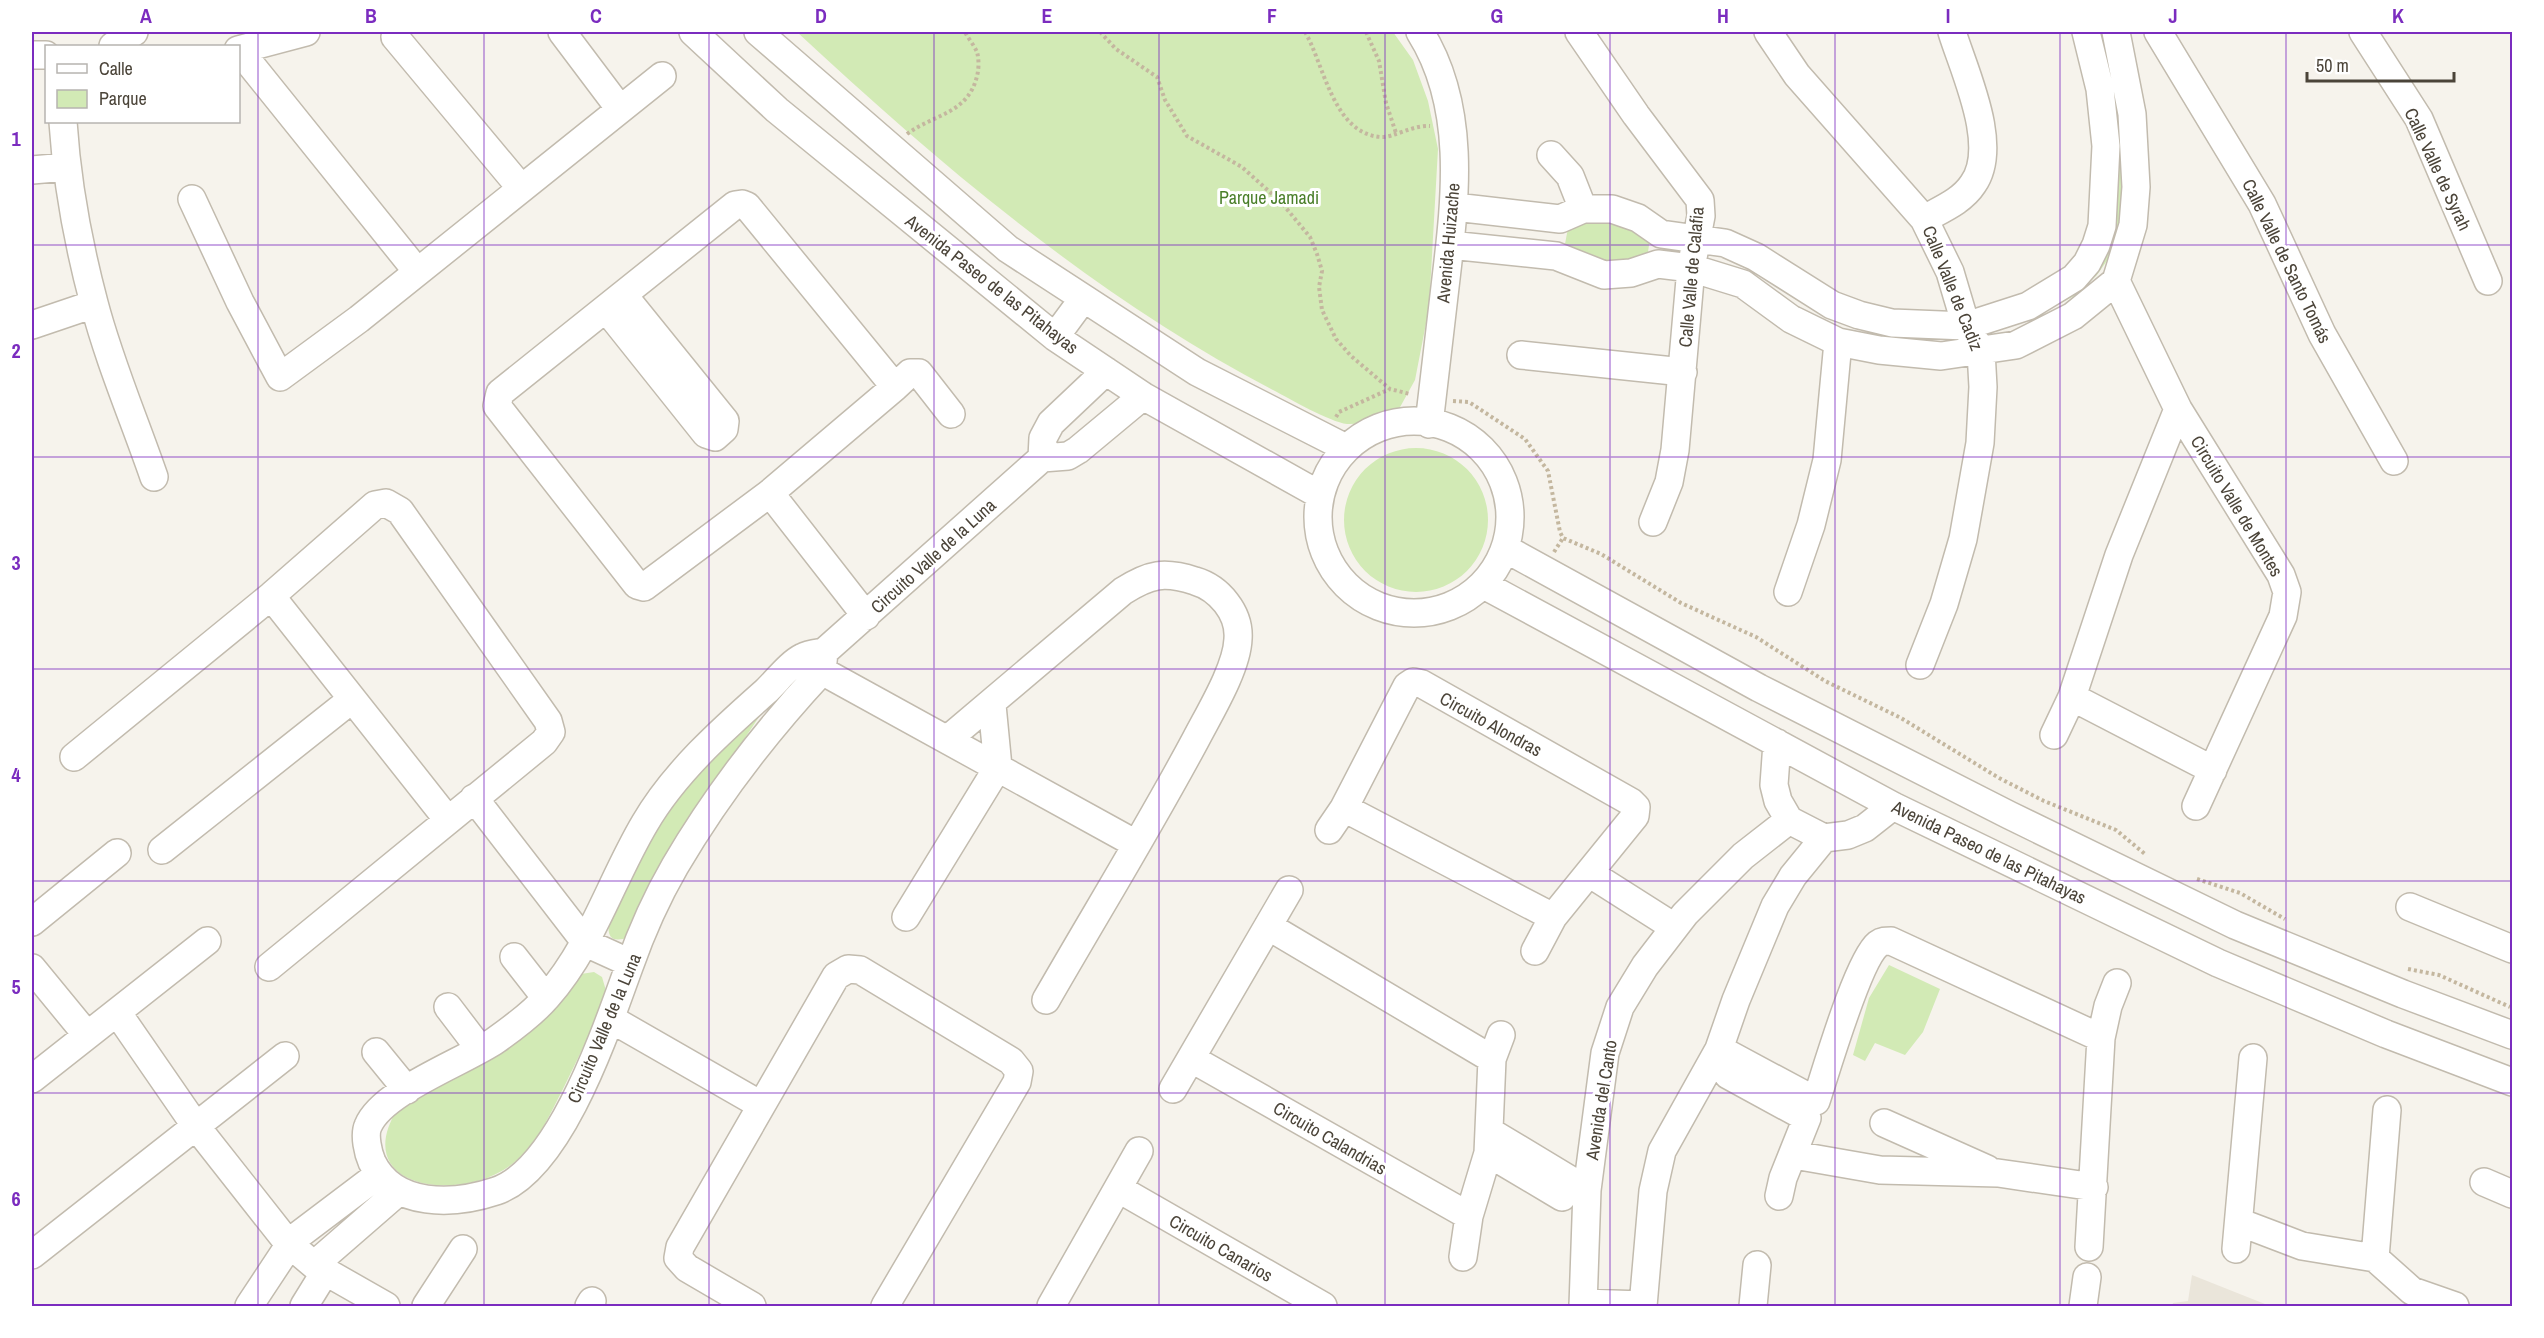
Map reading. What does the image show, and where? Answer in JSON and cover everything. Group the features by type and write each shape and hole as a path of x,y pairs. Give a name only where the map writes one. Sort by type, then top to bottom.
{"street":[{"path":"114,45 134,32"},
{"path":"240,50 306,32"},
{"path":"562,32 620,109"},
{"name":"Avenida Paseo de las Pitahayas","path":"693,32 777,110 1055,337 1143,396 1320,495"},
{"name":"Avenida Paseo de las Pitahayas","path":"758,32 1008,249 1197,372 1337,445"},
{"name":"Avenida Huizache","path":"1420,32 1444,87 1452,127 1455,207 1430,412"},
{"name":"Calle Valle de Calafia","path":"1579,32 1636,115 1700,200 1701,216 1691,268 1673,461 1669,482 1653,522"},
{"name":"Calle Valle de Cadiz","path":"1768,32 1797,75 1924,219 1950,272 1966,326 1981,351 1983,387 1980,443 1963,539 1944,604 1920,665"},
{"path":"1924,219 1956,201 1973,184 1982,166 1981,122 1952,32"},
{"path":"1455,207 1572,214 1612,209 1638,218 1661,234 1725,243 1756,257 1832,305 1859,315 1892,323 1966,326 2028,306 2074,278 2087,263 2096,245 2102,226 2106,146 2100,89 2086,32"},
{"path":"1450,245 1556,256 1604,275 1631,273 1658,264 1691,268 1743,284 1791,320 1838,342 1879,350 1941,356 2016,345 2073,316 2116,281 2133,225 2136,187 2132,114 2116,32"},
{"name":"Calle Valle de Santo Tomás","path":"2158,32 2262,204 2322,334 2394,461"},
{"name":"Calle Valle de Syrah","path":"2363,32 2419,119 2488,280"},
{"path":"395,37 521,188"},
{"path":"240,51 416,270"},
{"path":"192,199 240,302 280,377 359,319 416,270 662,76"},
{"path":"63,123 66,167 94,304 154,477"},
{"path":"1551,155 1570,176 1572,214 1556,256"},
{"path":"32,170 66,167"},
{"path":"895,387 747,206 742,204 735,205 500,393 497,406 637,585 645,587 770,493 895,387 910,373 919,373 951,414"},
{"path":"1658,264 1661,234"},
{"name":"Circuito Valle de Montes","path":"2116,281 2178,409 2281,575 2287,592 2283,616 2196,806"},
{"path":"1055,337 1083,299"},
{"path":"615,303 725,421 724,429 715,437 706,434 615,303"},
{"path":"32,325 94,304"},
{"path":"1788,592 1811,525 1827,460 1838,342"},
{"path":"1521,355 1683,372"},
{"path":"1106,371 1046,431 1042,458 1068,456 1143,396"},
{"path":"1082,394 1112,422"},
{"name":"Circuito Valle de Montes","path":"2054,735 2072,697 2119,555 2178,409"},
{"path":"1430,412 1442,425 1468,437 1490,457 1505,482 1511,510 1506,549 1500,564 1484,585 1459,603 1429,613 1398,612 1368,602 1344,583 1326,557 1318,526 1320,495 1337,445 1391,424 1416,421 1430,412"},
{"name":"Circuito Valle de la Luna","path":"817,660 674,867 630,963 611,1019 562,1126 538,1157 507,1187 476,1197 446,1200 423,1199 388,1183 368,1153 368,1126 387,1103 496,1040 546,998 586,943 646,821 678,778 737,715 817,660 1042,458"},
{"path":"770,493 866,616"},
{"path":"74,757 271,596 375,505 386,503 400,511 548,721 551,732 544,742 269,967"},
{"path":"1506,549 1759,688 2009,815 2235,925 2404,981 2512,1026"},
{"path":"948,739 992,705 1123,591 1145,577 1170,574 1198,581 1224,598 1236,620 1239,640 1224,686 1171,786 1046,1000"},
{"name":"Avenida Paseo de las Pitahayas","path":"1484,585 1893,806 2218,963 2386,1034 2512,1082"},
{"path":"271,596 448,820"},
{"path":"817,660 948,739 1136,844"},
{"name":"Circuito Alondras","path":"1329,830 1344,808 1407,686 1413,682 1422,684 1631,802 1636,807 1635,816 1553,917 1535,951"},
{"path":"2072,697 2213,770"},
{"path":"162,850 351,700"},
{"path":"906,917 998,767 992,705"},
{"path":"1777,743 1774,785 1778,801 1789,820 1824,838 1848,835 1864,828 1893,806"},
{"path":"474,798 586,943 630,963"},
{"path":"1344,808 1553,917"},
{"name":"Avenida del Canto","path":"1789,820 1743,856 1680,921 1645,966 1617,1016 1605,1053 1586,1201 1583,1305 1643,1306 1653,1191 1662,1151 1714,1058 1775,906 1793,876 1824,838"},
{"path":"32,922 117,852"},
{"path":"1594,867 1680,921"},
{"path":"1173,1089 1289,890"},
{"path":"2410,907 2512,950"},
{"path":"1268,926 1497,1047 1489,1142 1469,1216 1463,1257"},
{"path":"32,1079 207,941"},
{"path":"1714,1058 1816,1101 1857,981 1876,946 1882,942 1892,941 2101,1038"},
{"path":"514,957 546,998"},
{"path":"32,968 87,1035"},
{"path":"752,1306 687,1268 678,1258 684,1238 836,975 848,969 861,970 1011,1061 1018,1071 1017,1082 885,1306"},
{"path":"2386,1034 2404,981"},
{"path":"2089,1247 2101,1038 2108,1006 2117,983"},
{"path":"448,1007 480,1048"},
{"path":"117,1012 195,1125 289,1244 320,1269 372,1303"},
{"path":"611,1019 761,1105"},
{"path":"376,1052 407,1090"},
{"path":"32,1255 285,1056"},
{"path":"1714,1058 1807,1118 1783,1178 1779,1196"},
{"path":"2253,1058 2238,1236 2375,1258 2412,1291 2455,1306"},
{"name":"Circuito Calandrias","path":"1192,1059 1469,1216"},
{"path":"2375,1258 2387,1110"},
{"path":"1884,1123 1998,1173"},
{"path":"1489,1142 1586,1201"},
{"path":"1051,1306 1139,1151"},
{"path":"1794,1155 1880,1170 1998,1173 2094,1187"},
{"path":"2484,1182 2512,1194"},
{"path":"249,1306 289,1244 388,1183"},
{"path":"304,1306 320,1269 388,1183"},
{"name":"Circuito Canarios","path":"1119,1189 1323,1306"},
{"path":"426,1306 463,1249"},
{"path":"1754,1306 1758,1265"},
{"path":"2083,1306 2087,1277"}],"path":[{"path":"890,147 917,126 955,110 967,100 975,85 979,68 977,52 965,32"},
{"path":"1100,32 1116,49 1157,77 1165,100 1187,135 1248,172 1281,202 1310,237 1322,271 1319,287 1327,324 1351,356 1390,389 1430,412 1469,402 1525,438 1548,471 1563,538 1601,554 1680,603 1756,637 1825,681 1901,718 1999,778 2044,801 2116,830 2150,858"},
{"path":"1305,32 1337,107 1350,122 1382,138 1421,125 1452,127"},
{"path":"1366,32 1379,61 1386,103 1396,133"},
{"path":"1337,445 1339,412 1390,389"},
{"path":"2186,877 2240,892 2287,920"},
{"path":"2404,981 2439,975 2512,1026"}],"shaded area":[{"path":"2192,1275 2270,1306 2172,1306 2173,1303 2188,1301"}],"green space":[{"name":"Parque Jamadi","path":"797,32 1393,32 1413,60 1428,101 1438,149 1429,308 1415,380 1399,409 1360,423 1340,422 1310,410 1208,354 1083,272 1023,227 907,132"},
{"path":"2100,32 2112,32 2127,210 2115,249 2097,275 2076,295 2039,315 2087,270 2111,88"},
{"path":"1610,220 1650,238 1648,252 1628,259 1605,261 1583,256 1565,244 1568,228 1574,224"},
{"path":"1416,448 1430,449 1444,454 1467,469 1482,492 1487,506 1487,534 1482,548 1467,571 1444,586 1430,591 1416,592 1402,591 1388,586 1365,571 1350,548 1345,534 1344,520 1345,506 1350,492 1365,469 1388,454 1402,449"},
{"path":"769,702 700,805 629,937 615,939 611,937 609,922 613,909 665,814 698,771"},
{"path":"1889,965 1940,989 1923,1032 1905,1055 1875,1043 1865,1061 1853,1055 1869,998"},
{"path":"594,972 602,977 607,994 554,1108 539,1134 519,1158 498,1173 473,1182 446,1185 421,1182 401,1174 388,1158 386,1136 398,1108 581,974"}]}
